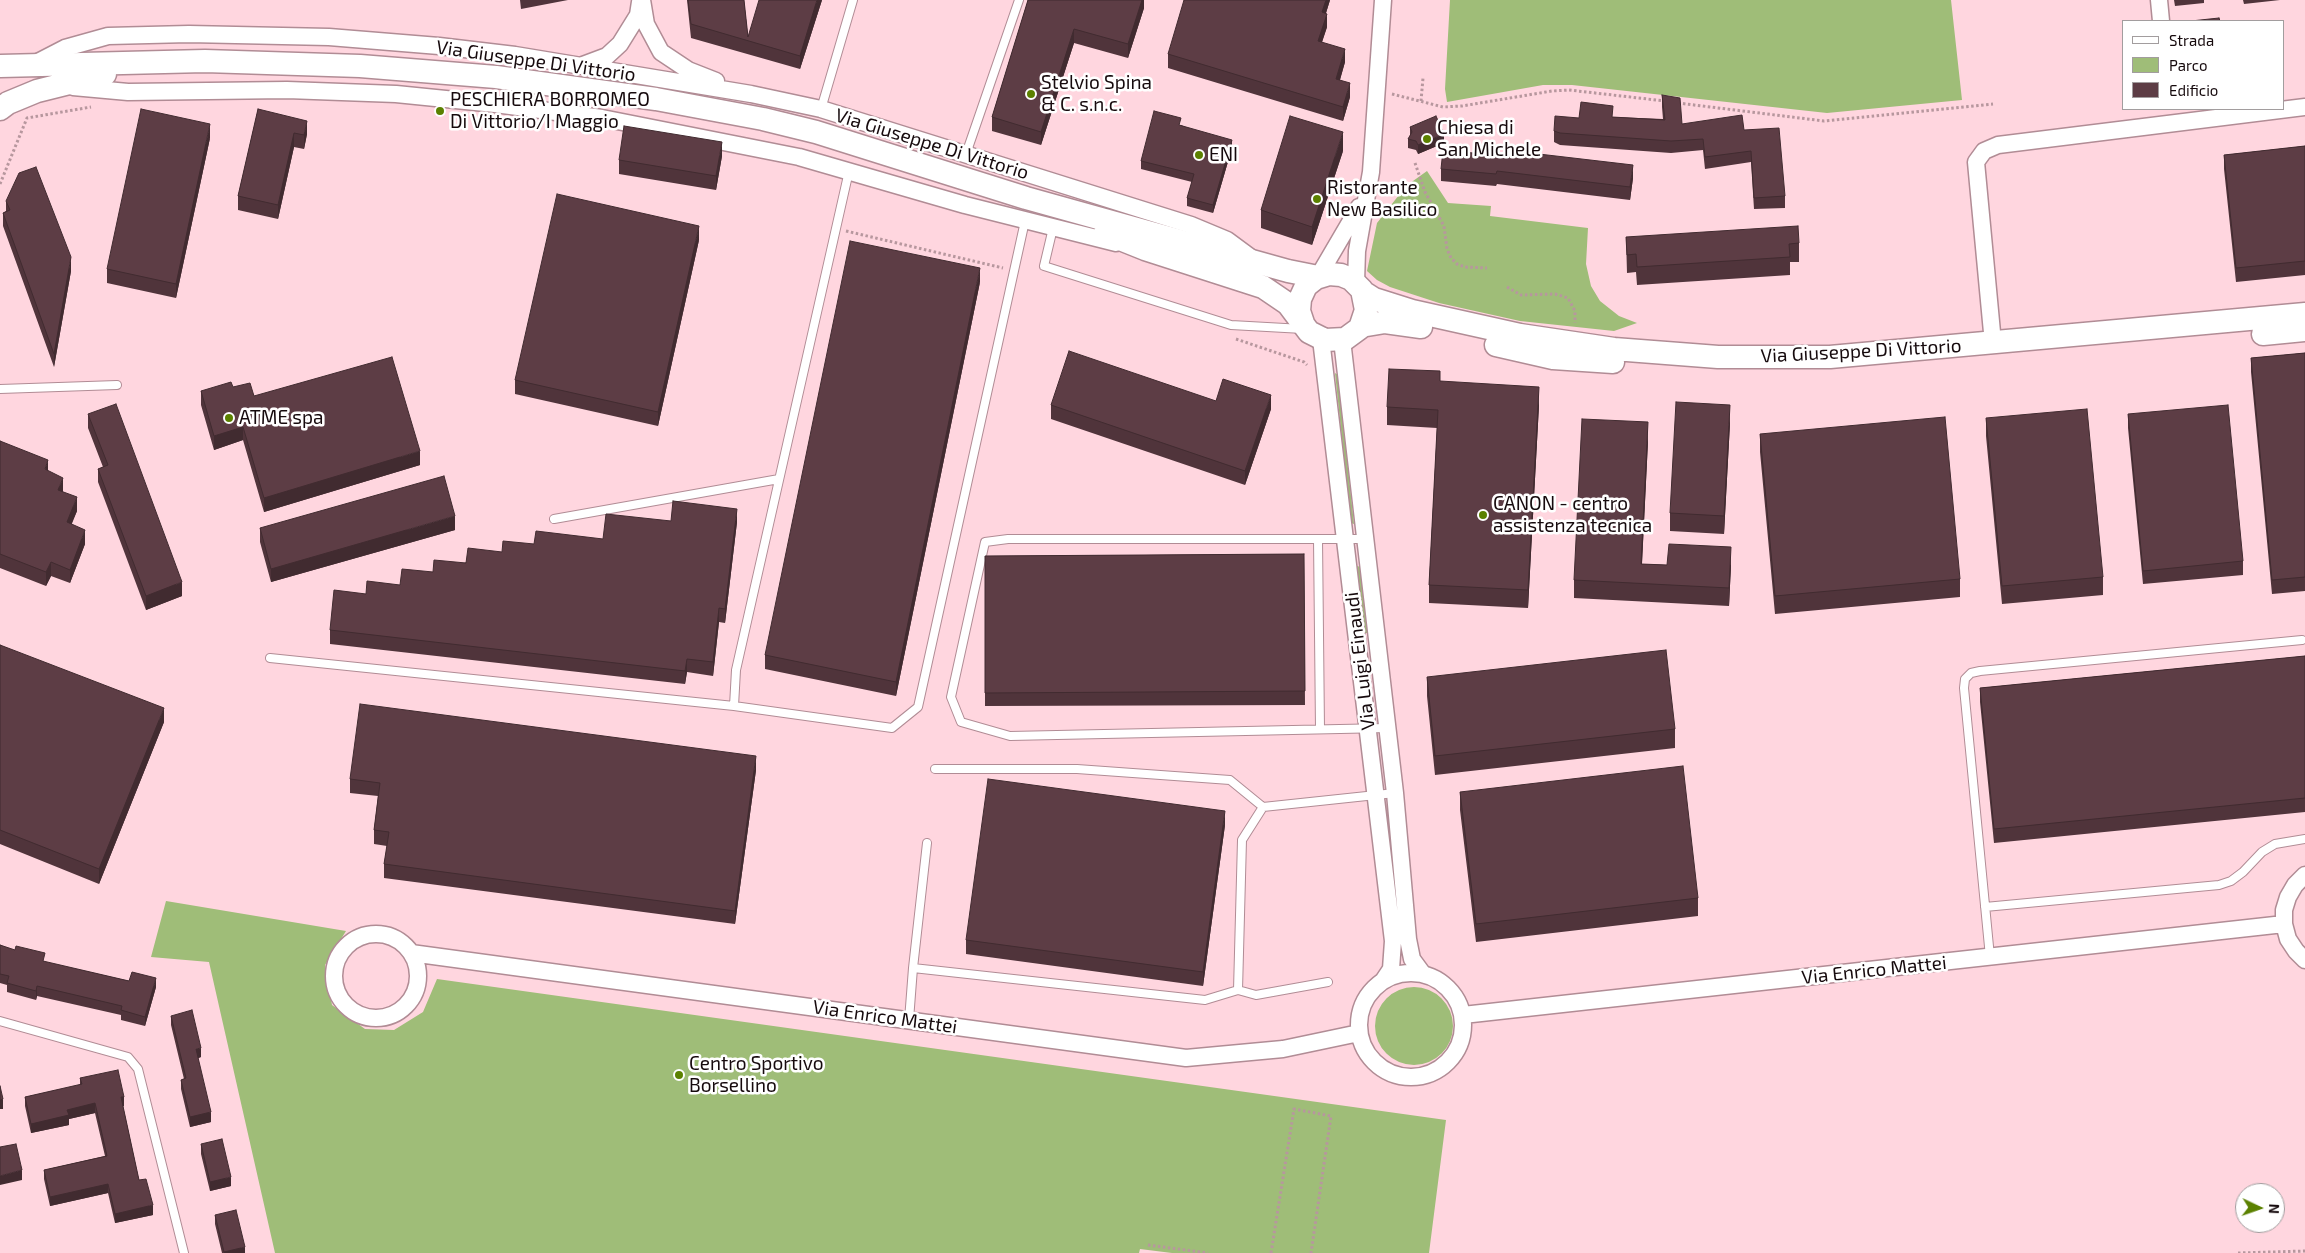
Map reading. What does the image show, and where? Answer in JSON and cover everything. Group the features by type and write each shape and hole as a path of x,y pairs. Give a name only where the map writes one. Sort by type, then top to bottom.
{"main road":[{"name":"Via Giuseppe Di Vittorio","path":"0,109 17,99 55,85 159,62"},
{"name":"Via Giuseppe Di Vittorio","path":"0,66 31,67 159,62 302,63 433,71 548,83 656,99 763,119 816,132 1026,198 1258,262 1318,277 1337,274 1359,287 1374,299 1400,308 1468,324 1562,341 1662,354 1718,357 1830,357 2305,314"},
{"name":"Via Giuseppe Di Vittorio","path":"1026,198 1145,249 1263,286 1288,304 1318,333 1352,336 1361,326 1378,322 1400,323 1553,358 1757,372 1822,372 2305,330"},
{"path":"1318,277 1306,286 1300,298 1299,313 1318,333"},
{"path":"1359,287 1366,312 1361,326"}],"street":[{"path":"582,66 607,56 620,44 638,15 641,0"},
{"path":"641,0 646,24 661,52 688,70 751,94"},
{"path":"1359,287 1359,238 1369,186 1383,0"},
{"path":"2159,0 2161,20"},
{"name":"Via Giuseppe Di Vittorio","path":"31,67 65,48 108,36 189,34 284,35 378,41 478,50 582,66 751,94 821,109 1191,225 1227,240 1258,262"},
{"name":"Via Giuseppe Di Vittorio","path":"55,85 128,92 333,91 396,94 495,104 644,125 766,149 1025,221 1145,249"},
{"path":"2285,107 2305,106"},
{"path":"1993,343 1976,162 1984,151 1998,145 2169,116 2251,110"},
{"path":"1318,277 1348,228 1369,186"},
{"name":"Via Luigi Einaudi","path":"1318,333 1325,370 1346,539 1393,941 1391,968 1383,981"},
{"name":"Via Luigi Einaudi","path":"1318,333 1365,539 1395,793 1408,939 1412,958 1423,974"},
{"path":"2305,875 2295,885 2288,897 2284,910 2284,924 2292,945 2305,960"},
{"name":"Via Enrico Mattei","path":"1463,1015 2284,924"},
{"path":"374,934 388,936 401,942 411,953 416,965 418,978 415,992 408,1003 398,1012 386,1017 372,1018 360,1015 348,1008 340,998 334,984 334,970 339,956 348,945 360,937 374,934"},
{"name":"Via Enrico Mattei","path":"411,953 1186,1058 1283,1049 1360,1033"},
{"path":"1409,973 1423,974 1437,979 1449,989 1458,1001 1463,1015 1463,1032 1458,1049 1448,1063 1434,1072 1418,1077 1402,1077 1387,1072 1374,1062 1364,1048 1359,1018 1364,1003 1372,991 1383,981 1396,975 1409,973"}],"lane":[{"path":"821,109 854,0"},
{"path":"966,154 1019,0"},
{"path":"734,706 736,670 849,171"},
{"path":"270,658 734,706 892,728 918,707 1025,221"},
{"path":"1053,228 1044,266 1231,324 1318,333"},
{"path":"0,389 117,384"},
{"path":"554,520 779,479"},
{"path":"1365,539 1008,539 985,542 951,697 960,722 1010,736 1387,728"},
{"path":"1318,539 1320,729"},
{"path":"1990,957 1964,688 1965,678 1971,673 2302,640"},
{"path":"935,768 1077,769 1230,780 1263,807 1395,793"},
{"path":"1238,990 1242,840 1263,807"},
{"path":"1985,907 2219,884 2231,881 2243,872 2262,852 2275,844 2305,839"},
{"path":"909,1020 927,843"},
{"path":"913,968 1205,1000 1238,990 1256,995 1328,982"},
{"path":"0,1021 128,1057 138,1069 181,1252"}],"path":[{"path":"1421,101 1423,78"},
{"path":"1376,94 1403,96 1443,107 1452,107 1541,92 1569,90 1824,121 1993,104"},
{"path":"0,184 27,118 47,116 96,105"},
{"path":"1416,163 1428,199 1440,216 1444,226 1447,249 1451,258 1457,264 1465,267 1487,268"},
{"path":"836,228 1014,271"},
{"path":"1507,287 1521,295 1555,294 1568,298 1575,311 1575,325"},
{"path":"1235,339 1304,362 1312,372 1325,370"},
{"path":"1271,1253 1294,1109 1331,1116 1311,1253"},
{"path":"1148,1246 1208,1253"},
{"path":"2238,1253 2305,1251"}],"green space":[{"path":"1450,0 1951,0 1962,100 1827,113 1572,85 1543,85 1447,102 1445,89"},
{"path":"1427,171 1448,203 1491,206 1490,216 1588,228 1586,264 1591,286 1600,301 1619,316 1637,323 1614,331 1520,321 1439,303 1390,287 1377,280 1367,271 1377,223 1406,186"},
{"path":"1335,373 1338,375 1354,524 1351,523"},
{"path":"1357,566 1361,567 1368,633 1364,633"},
{"name":"Centro Sportivo Borsellino","path":"166,901 346,931 325,965 332,1005 365,1029 394,1030 423,1012 437,979 1446,1120 1429,1253 1172,1253 1140,1249 1139,1253 275,1253 209,962 151,957"},
{"path":"1406,987 1422,987 1436,993 1447,1004 1453,1018 1453,1034 1447,1048 1436,1059 1422,1065 1406,1065 1392,1059 1381,1048 1375,1034 1375,1018 1381,1004 1392,993"}],"building":[{"path":"688,0 744,0 748,37 759,0 817,0 800,56 691,24"},
{"name":"Stelvio Spina & C. s.n.c.","path":"1028,0 1142,0 1128,44 1074,29 1041,132 992,117"},
{"path":"1184,0 1326,0 1322,12 1327,14 1318,41 1345,49 1336,79 1350,83 1343,107 1168,54"},
{"path":"2219,18 2220,20 2200,20"},
{"path":"1662,95 1680,98 1682,124 1742,115 1744,130 1779,128 1785,196 1754,198 1751,151 1705,157 1703,139 1671,141 1554,131 1555,116 1579,118 1581,102 1613,106 1612,117 1665,120"},
{"path":"141,109 210,124 176,284 107,269"},
{"path":"258,109 307,121 304,135 294,133 278,205 238,196"},
{"path":"1154,111 1181,118 1179,125 1232,140 1213,205 1187,198 1194,174 1141,161"},
{"path":"1290,116 1343,132 1312,227 1261,210"},
{"path":"1436,116 1444,134 1418,145 1416,141 1408,139 1412,132 1410,127"},
{"path":"624,126 722,142 716,176 619,160"},
{"path":"2305,146 2305,261 2236,268 2224,155"},
{"path":"1443,150 1513,157 1513,151 1633,165 1630,187 1497,171 1496,174 1441,169"},
{"path":"36,167 71,257 54,354 3,213 10,210 6,201 19,173"},
{"path":"557,194 699,226 658,412 515,380"},
{"path":"1798,226 1799,243 1789,244 1790,257 1637,267 1636,254 1627,255 1626,237"},
{"path":"850,241 980,268 896,682 765,655"},
{"path":"1069,351 1216,401 1223,379 1271,395 1245,471 1051,405"},
{"path":"2305,353 2305,577 2272,580 2251,358"},
{"path":"392,357 420,451 264,498 243,427 214,436 201,391 231,382 233,387 250,383 254,396"},
{"name":"CANON - centro assistenza tecnica","path":"1389,369 1440,371 1440,381 1539,387 1528,590 1429,585 1438,410 1387,407"},
{"path":"1676,402 1730,405 1724,516 1670,513"},
{"path":"116,404 182,582 146,596 98,469 108,465 88,414"},
{"path":"2228,405 2243,561 2143,571 2128,414"},
{"path":"2087,409 2103,577 2002,586 1986,418"},
{"path":"1945,417 1960,579 1775,596 1760,434"},
{"path":"1582,419 1648,422 1641,564 1667,565 1669,544 1731,547 1729,588 1574,580"},
{"path":"0,441 48,460 45,469 63,478 58,490 77,497 67,522 85,530 70,570 51,562 46,572 0,554"},
{"path":"444,476 455,516 271,569 260,528"},
{"path":"673,501 737,509 725,609 719,608 713,662 687,659 685,671 330,630 334,590 366,594 367,581 400,585 402,569 433,572 434,560 466,563 468,548 502,552 503,541 534,544 536,531 603,539 606,514 671,521"},
{"path":"1304,554 1305,691 985,693 985,556"},
{"path":"0,645 164,708 99,869 0,830"},
{"path":"1666,650 1675,729 1435,756 1427,677"},
{"path":"2305,656 2305,798 1994,829 1980,688"},
{"path":"360,704 756,756 735,911 384,864 389,832 374,830 380,783 350,779"},
{"path":"1683,766 1698,898 1476,924 1460,792"},
{"path":"988,779 1225,811 1203,972 966,940"},
{"path":"0,945 15,950 16,946 45,953 43,961 129,981 132,972 156,978 145,1017 121,1010 122,1006 37,986 36,991 7,983 9,976 0,974"},
{"path":"192,1010 201,1048 196,1049 211,1112 190,1117 181,1080 186,1078 171,1016"},
{"path":"118,1070 124,1097 121,1097 139,1180 146,1179 153,1205 115,1214 108,1184 50,1197 44,1170 107,1156 95,1103 67,1110 69,1115 31,1124 25,1097 82,1084 80,1078"},
{"path":"0,1086 3,1099 0,1100"},
{"path":"222,1139 231,1177 210,1182 201,1144"},
{"path":"16,1144 22,1170 0,1176 0,1147"},
{"path":"236,1210 245,1247 224,1252 215,1215"}],"place":[{"name":"Stelvio Spina & C. s.n.c.","path":"1031,94"},
{"name":"PESCHIERA BORROMEO Di Vittorio/I Maggio","path":"440,111"},
{"name":"Chiesa di San Michele","path":"1427,139"},
{"name":"ENI","path":"1199,155"},
{"name":"Ristorante New Basilico","path":"1317,199"},
{"name":"ATME spa","path":"229,418"},
{"name":"CANON - centro assistenza tecnica","path":"1483,515"},
{"name":"Centro Sportivo Borsellino","path":"679,1075"}]}
